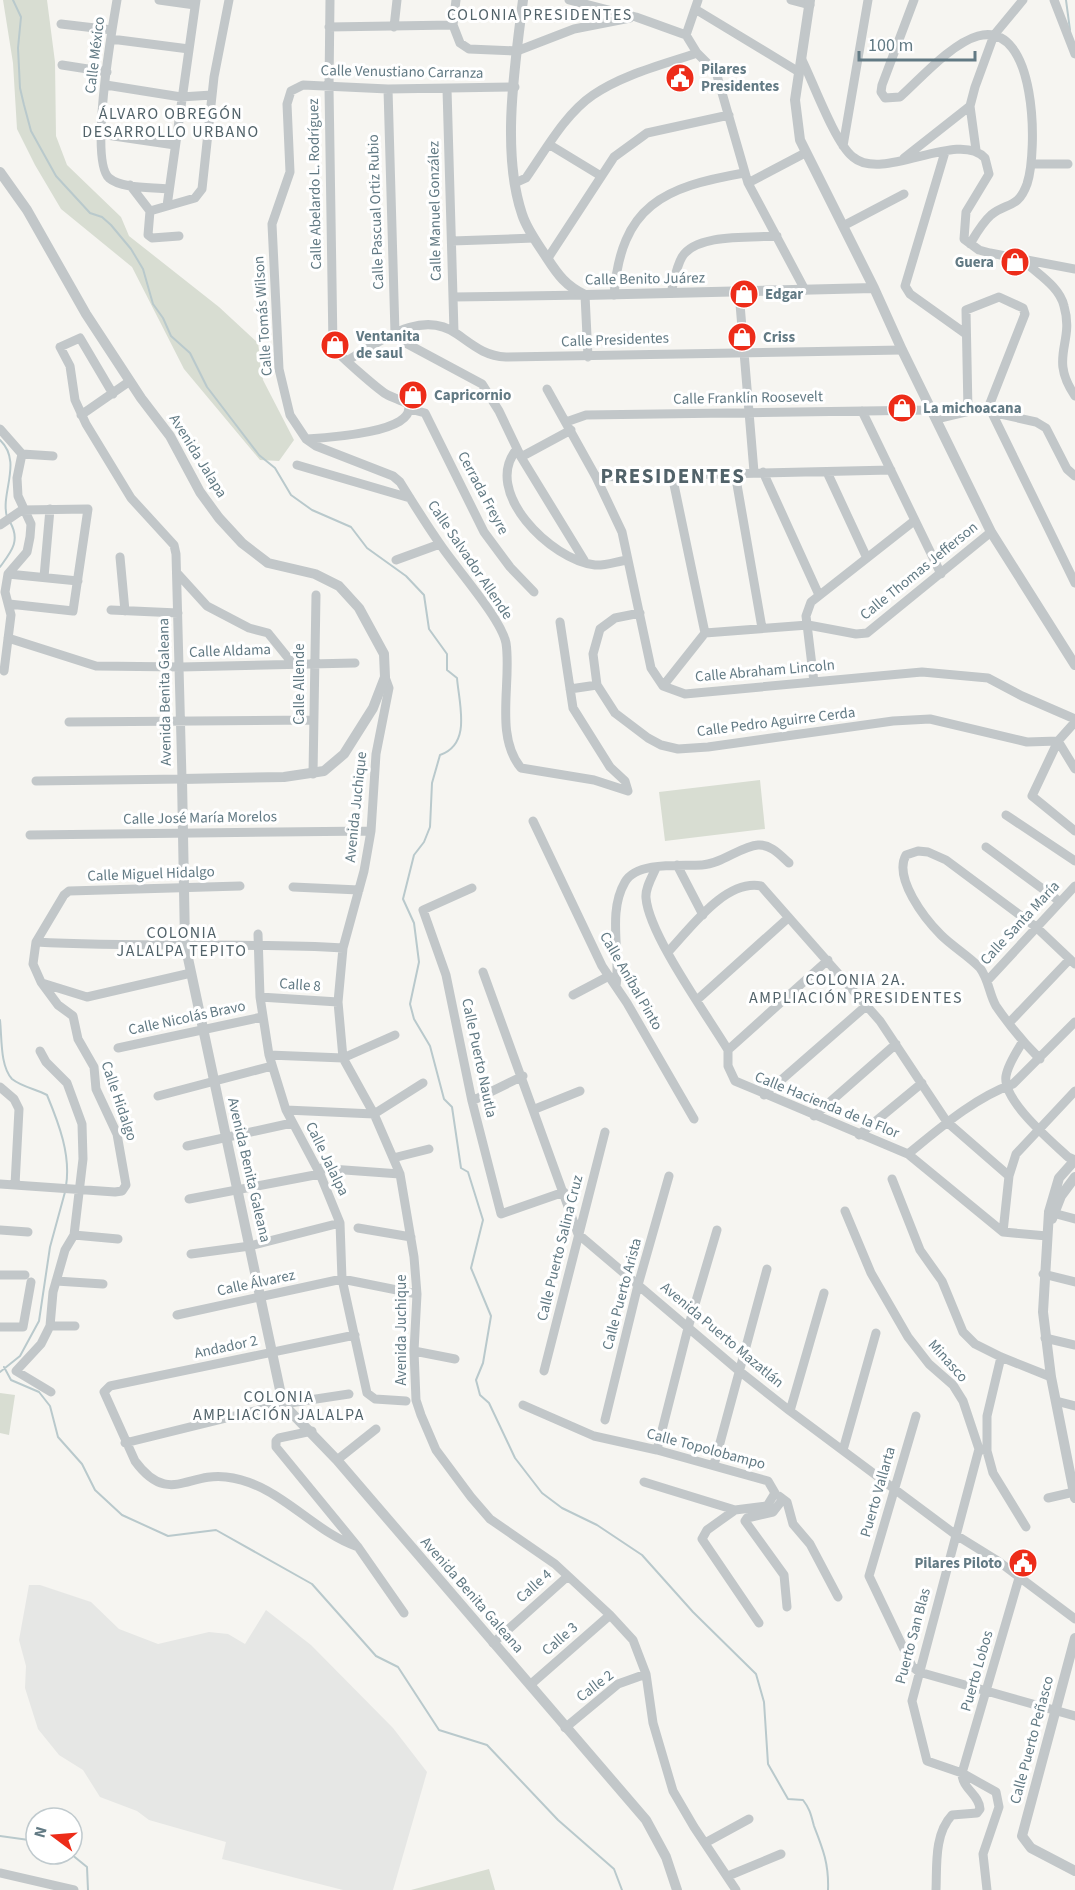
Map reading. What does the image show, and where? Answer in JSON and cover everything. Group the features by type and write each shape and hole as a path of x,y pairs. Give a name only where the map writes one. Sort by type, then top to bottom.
{"street":[{"name":"Calle México","path":"117,0 106,72 100,134 104,170 114,181 129,185"},
{"path":"159,0 196,3 167,206"},
{"path":"150,211 195,198 202,189 212,94 229,0"},
{"name":"Calle Abelardo L. Rodríguez","path":"330,0 328,87 333,347 377,388 408,404 410,409"},
{"path":"394,27 397,0"},
{"path":"456,0 453,25 463,47 517,51 574,28 636,18"},
{"path":"523,0 512,131 515,183 522,214 534,238 558,276 572,289 585,295 588,357"},
{"path":"569,0 636,18 686,35 697,53 716,72 748,183 805,291"},
{"path":"791,0 810,3 795,100 796,122 805,153 874,288 991,532 1075,665"},
{"path":"843,146 868,0"},
{"path":"914,0 882,85 881,92 885,98 900,97 966,40 980,35 994,35 1016,55 1024,71 1032,99 1031,164 1021,197 1015,204 994,213 970,244"},
{"path":"1023,0 994,35 970,105 976,150 985,158 989,174 964,220 964,239 990,253 1075,269"},
{"path":"1054,0 1075,54"},
{"path":"686,35 696,4 799,72"},
{"path":"61,24 189,49"},
{"path":"329,27 453,25"},
{"path":"515,183 526,178 570,117 592,95 627,77 697,53"},
{"path":"802,60 843,146 850,155 865,164 945,152 976,150"},
{"path":"62,65 106,72"},
{"path":"106,85 181,97 212,94"},
{"name":"Calle Venustiano Carranza","path":"291,91 303,85 388,89 515,87"},
{"name":"Calle Manuel González","path":"447,88 454,332"},
{"name":"Calle Pascual Ortiz Rubio","path":"388,89 395,333"},
{"name":"Calle Tomás Wilson","path":"291,91 287,104 290,172 272,224 279,369 290,415 306,440"},
{"path":"902,159 970,105"},
{"path":"548,258 614,157 647,133 729,115"},
{"path":"100,134 175,145"},
{"path":"550,145 601,176"},
{"path":"945,152 905,285 910,294 966,334"},
{"path":"748,183 805,153"},
{"path":"1031,164 1068,164"},
{"name":"Avenida Jalapa","path":"0,172 27,210 86,314 170,436 200,492 242,543 268,563 328,580 349,596 384,654 385,677"},
{"path":"614,295 616,273 626,240 634,226 657,201 689,184 744,173"},
{"path":"129,185 168,189"},
{"path":"129,185 150,211 148,235 152,238 179,236"},
{"path":"843,226 904,194"},
{"path":"672,293 682,256 692,247 714,239 777,237"},
{"path":"452,241 534,238"},
{"path":"1021,258 1055,289 1064,305 1066,337 1062,372 1075,396"},
{"name":"Calle Benito Juárez","path":"453,297 874,288"},
{"path":"739,292 749,413 758,472 819,595"},
{"path":"968,411 966,310 999,297 1025,311 990,412 1075,583"},
{"name":"Calle Presidentes","path":"348,360 395,333 421,323 454,332 490,356 588,357 744,351 902,350"},
{"path":"395,333 400,340 482,384 499,411 519,453 584,560"},
{"name":"Avenida Benita Galeana","path":"113,394 80,338 60,347 70,366 75,400 81,415 131,498 174,545 181,667 185,944 274,1352 283,1404 312,1431 646,1820 666,1857 677,1890"},
{"path":"81,415 130,381"},
{"path":"547,389 596,477 622,532 651,668 663,686 705,633 672,475"},
{"path":"306,440 369,433 398,422 409,414 410,409"},
{"name":"Cerrada Freyre","path":"410,409 424,413 484,532 510,567 534,591"},
{"path":"862,411 941,574"},
{"name":"Calle Franklin Roosevelt","path":"519,453 586,415 862,411 934,415 968,411 1025,418 1046,428 1067,469 1075,476"},
{"path":"0,429 22,454 53,456"},
{"path":"306,440 332,453 393,476 410,498"},
{"path":"519,453 509,458 506,469 518,511 553,549 596,565 628,560"},
{"path":"4,670 8,638 9,604 5,592 8,574 27,552 31,524 22,510 18,496 17,478 22,454"},
{"path":"297,465 410,498"},
{"path":"596,477 891,470"},
{"path":"827,472 866,556"},
{"path":"735,473 762,628"},
{"name":"Calle Salvador Allende","path":"410,498 499,626 506,642 506,709 510,742 515,760 521,768 594,780 623,791 629,788 626,781 610,767 581,722 573,708 570,689"},
{"path":"44,577 50,509"},
{"path":"3,524 22,510 88,509 73,610 9,604"},
{"path":"814,682 807,610 819,595 866,556 914,521"},
{"name":"Calle Thomas Jefferson","path":"705,633 808,624 856,634 867,633 991,532"},
{"path":"396,560 440,544"},
{"path":"120,557 125,611"},
{"path":"177,573 207,606 234,621 268,633 293,664"},
{"path":"8,574 78,581"},
{"name":"Calle Allende","path":"314,774 316,595"},
{"path":"111,610 178,613"},
{"name":"Calle Pedro Aguirre Cerda","path":"640,613 615,618 600,629 593,654 597,685 615,713 661,745 678,749 775,739 915,719 946,721 995,736 1027,742 1058,741"},
{"path":"560,622 570,689 597,685"},
{"name":"Calle Aldama","path":"8,638 96,666 181,667 355,663"},
{"name":"Calle Abraham Lincoln","path":"663,686 685,694 913,672 988,678 1075,721"},
{"path":"36,781 314,774 334,764 349,747 363,727 385,677"},
{"name":"Avenida Juchique","path":"385,677 389,688 376,754 371,831 359,890 343,948 338,1002 343,1058 374,1114 400,1174 411,1236 417,1294 414,1351 416,1400 436,1450 490,1519 568,1576 633,1640 646,1674 653,1723 674,1791 705,1844 736,1890"},
{"path":"69,722 182,723 314,720"},
{"path":"1075,721 1058,741 1032,796 1075,831"},
{"path":"1058,741 1075,770"},
{"path":"1006,816 1075,861"},
{"name":"Calle Aníbal Pinto","path":"533,821 602,966 694,1119"},
{"name":"Calle José María Morelos","path":"30,835 371,831"},
{"path":"616,986 618,971 616,912 620,892 625,881 633,872 677,865 713,863 758,845 772,849 789,863"},
{"path":"986,847 1059,901"},
{"path":"1009,1023 1072,962 1036,927 946,860 928,852 918,851 906,855 902,862 904,878 926,916 940,934 978,966 988,980 995,1004 1009,1023 1023,1041 1040,1059"},
{"path":"677,865 703,915"},
{"name":"Calle Hacienda de la Flor","path":"656,868 646,891 646,899 658,936 728,1050 728,1066 735,1081 908,1154 1003,1232"},
{"path":"668,952 718,899 754,884 767,890 787,919 828,960 896,1044 948,1122 1009,1176"},
{"name":"Calle Miguel Hidalgo","path":"36,942 63,896 69,891 240,886"},
{"name":"Calle Santa María","path":"988,980 1075,886"},
{"path":"293,887 359,890"},
{"name":"Calle Puerto Nautla","path":"472,888 423,910 446,975 472,1101 501,1214 564,1192"},
{"path":"698,999 787,919"},
{"path":"36,942 105,946 185,944 258,938 343,948"},
{"name":"Calle Jalalpa","path":"258,938 260,997 269,1055 286,1110 318,1171 340,1223 342,1279 370,1398 406,1401"},
{"name":"Calle Hidalgo","path":"36,942 33,964 41,982 58,1005 73,1016 78,1039 94,1067 96,1089 117,1134 126,1177 126,1185 122,1191 78,1188"},
{"path":"728,1050 828,960"},
{"path":"483,972 524,1076 578,1234"},
{"path":"41,982 87,997 191,973"},
{"path":"573,995 609,976"},
{"name":"Calle 8","path":"260,997 338,1002"},
{"path":"764,1095 866,1006"},
{"name":"Calle Nicolás Bravo","path":"118,1048 262,1017"},
{"path":"908,1154 948,1122 1013,1084 1075,1022"},
{"path":"269,1055 343,1058 396,1035"},
{"path":"1023,1041 1006,1074 1006,1087 1039,1128 1068,1157 1075,1160 1059,1178 1047,1236 1043,1274 1045,1338 1051,1377 1071,1465 1074,1495 1048,1498"},
{"path":"814,1116 896,1044"},
{"path":"40,1051 46,1062 67,1083 82,1124 74,1235 65,1250 56,1281 50,1326 41,1344 16,1371 51,1392"},
{"path":"158,1096 272,1066"},
{"path":"472,1101 524,1076"},
{"path":"286,1110 374,1114 423,1083"},
{"path":"859,1135 922,1083"},
{"path":"2,1090 14,1099 20,1109 15,1185"},
{"path":"535,1109 580,1091"},
{"path":"1047,1236 1003,1232 1009,1176 1016,1154 1075,1091"},
{"path":"187,1146 292,1123"},
{"name":"Calle Puerto Salina Cruz","path":"544,1371 605,1131"},
{"path":"393,1158 429,1149"},
{"path":"189,1199 239,1192 318,1171 400,1174"},
{"name":"Calle Puerto Arista","path":"605,1420 638,1285 669,1176"},
{"path":"1051,1216 1061,1196 1075,1177"},
{"path":"892,1179 920,1250 942,1281 963,1332 975,1344 1000,1358 1051,1377"},
{"path":"0,1184 78,1188"},
{"name":"Minasco","path":"845,1211 875,1281 908,1337 929,1364 953,1386 963,1401 996,1479 1026,1527"},
{"path":"1051,1216 1075,1219"},
{"path":"191,1254 250,1246 340,1223"},
{"path":"358,1228 411,1236"},
{"path":"0,1230 28,1232"},
{"path":"657,1449 688,1328 717,1230"},
{"name":"Avenida Puerto Mazatlán","path":"578,1234 738,1370 956,1535 1075,1619"},
{"path":"74,1235 118,1239"},
{"path":"714,1465 767,1269"},
{"path":"1043,1274 1075,1282"},
{"path":"0,1275 28,1279 24,1327 0,1327"},
{"path":"342,1279 417,1294"},
{"name":"Calle Álvarez","path":"177,1315 342,1279"},
{"path":"56,1281 103,1284"},
{"path":"790,1410 824,1293"},
{"path":"50,1326 75,1326"},
{"path":"843,1450 876,1333"},
{"name":"Andador 2","path":"125,1443 104,1390 110,1386 355,1335"},
{"path":"1045,1338 1075,1346"},
{"path":"414,1351 455,1359"},
{"path":"983,1450 987,1416 1000,1358"},
{"path":"349,1394 283,1404 125,1443 142,1471 157,1481 170,1485 184,1485 212,1477 226,1477 268,1490 340,1539 358,1547"},
{"path":"1056,1401 1075,1406"},
{"name":"Calle Topolobampo","path":"523,1405 585,1433 657,1449 768,1481 775,1493 783,1499"},
{"name":"Puerto Vallarta","path":"916,1416 869,1576 912,1666 919,1672"},
{"path":"337,1460 376,1429"},
{"path":"312,1431 276,1441 276,1447 358,1547 404,1613"},
{"name":"Puerto San Blas","path":"962,1773 927,1761 912,1701 956,1535 983,1450"},
{"path":"644,1482 735,1510 767,1506 775,1493"},
{"path":"787,1607 784,1575 745,1521 747,1518 773,1512 783,1499 787,1502 793,1524 810,1544 838,1597"},
{"path":"735,1510 707,1530 702,1539 759,1623"},
{"name":"Calle 4","path":"493,1643 568,1576"},
{"name":"Puerto Lobos","path":"962,1773 1019,1578"},
{"name":"Calle 3","path":"530,1685 610,1615"},
{"name":"Calle Puerto Peñasco","path":"1075,1638 1023,1828 1025,1843 1031,1848 1075,1871"},
{"path":"919,1672 1075,1716"},
{"name":"Calle 2","path":"566,1728 618,1684 646,1674"},
{"path":"936,1890 938,1845 949,1818 952,1815 977,1813 980,1809 980,1802 964,1785 962,1773"},
{"path":"962,1773 996,1792 999,1800 983,1854 987,1890"},
{"path":"705,1844 749,1819"},
{"path":"728,1876 781,1854"},
{"path":"0,1873 74,1890"}],"shaded area":[{"path":"3,0 47,0 55,62 56,136 67,165 121,217 129,236 219,307 258,343 263,380 294,440 279,461 260,460 184,369 132,267 61,209 17,129 13,63"},
{"path":"760,780 765,829 665,841 659,792"},
{"path":"0,1393 15,1395 9,1435 0,1433"},
{"path":"29,1585 40,1585 91,1602 119,1629 158,1644 209,1632 228,1634 245,1644 266,1610 311,1645 393,1728 427,1772 393,1890 343,1890 222,1859 226,1842 149,1820 137,1811 100,1797 83,1770 59,1755 38,1729 25,1688 26,1666 19,1640"},
{"path":"489,1869 495,1890 411,1890"}],"waterway":[{"path":"13,0 21,17 18,48 20,88 24,105 31,131 56,176 90,213 102,217 111,225 131,249 143,269 153,304 163,318 171,336 190,353 207,387 259,455 275,468 291,495 312,510 351,527 367,548 406,576 424,595 429,629 447,654 447,670 457,678 461,722 456,742 450,750 440,755 432,783 430,827 424,842 414,855 403,899 414,923 419,962 410,1004 414,1019 430,1046 444,1099 452,1107 461,1168 468,1172 483,1220 471,1268 491,1316 483,1363 476,1380 480,1395 489,1403 515,1458 542,1493 562,1508 597,1525 642,1555 693,1612 756,1674 764,1702 768,1764 788,1799 803,1800 809,1809 825,1857 828,1890"},
{"path":"1066,0 1070,30"},
{"path":"0,440 10,458 6,498 7,517"},
{"path":"0,567 15,541 10,522"},
{"path":"0,1020 3,1059 8,1073 16,1082 47,1095 60,1128 65,1151 66,1186"},
{"path":"0,1372 20,1356 39,1321 50,1247 65,1192"},
{"path":"4,1367 11,1380 39,1392 50,1406 58,1437 82,1464 95,1490 122,1515 168,1536 216,1530 312,1584 376,1656 398,1667 439,1730 487,1745 558,1820 614,1869 622,1890"},
{"path":"0,1836 24,1839"},
{"path":"84,1865 87,1867 88,1890"}],"place":[{"name":"Pilares Presidentes","path":"680,78"},
{"name":"Guera","path":"1015,262"},
{"name":"Edgar","path":"744,294"},
{"name":"Criss","path":"742,337"},
{"name":"Ventanita de saul","path":"335,345"},
{"name":"Capricornio","path":"413,395"},
{"name":"La michoacana","path":"902,408"},
{"name":"Pilares Piloto","path":"1023,1563"}],"district":[{"name":"COLONIA PRESIDENTES","path":"540,15"},
{"name":"ÁLVARO OBREGÓN DESARROLLO URBANO","path":"171,123"},
{"name":"PRESIDENTES","path":"673,476"},
{"name":"COLONIA JALALPA TEPITO","path":"182,942"},
{"name":"COLONIA 2A. AMPLIACIÓN PRESIDENTES","path":"856,989"},
{"name":"COLONIA AMPLIACIÓN JALALPA","path":"279,1406"}]}
